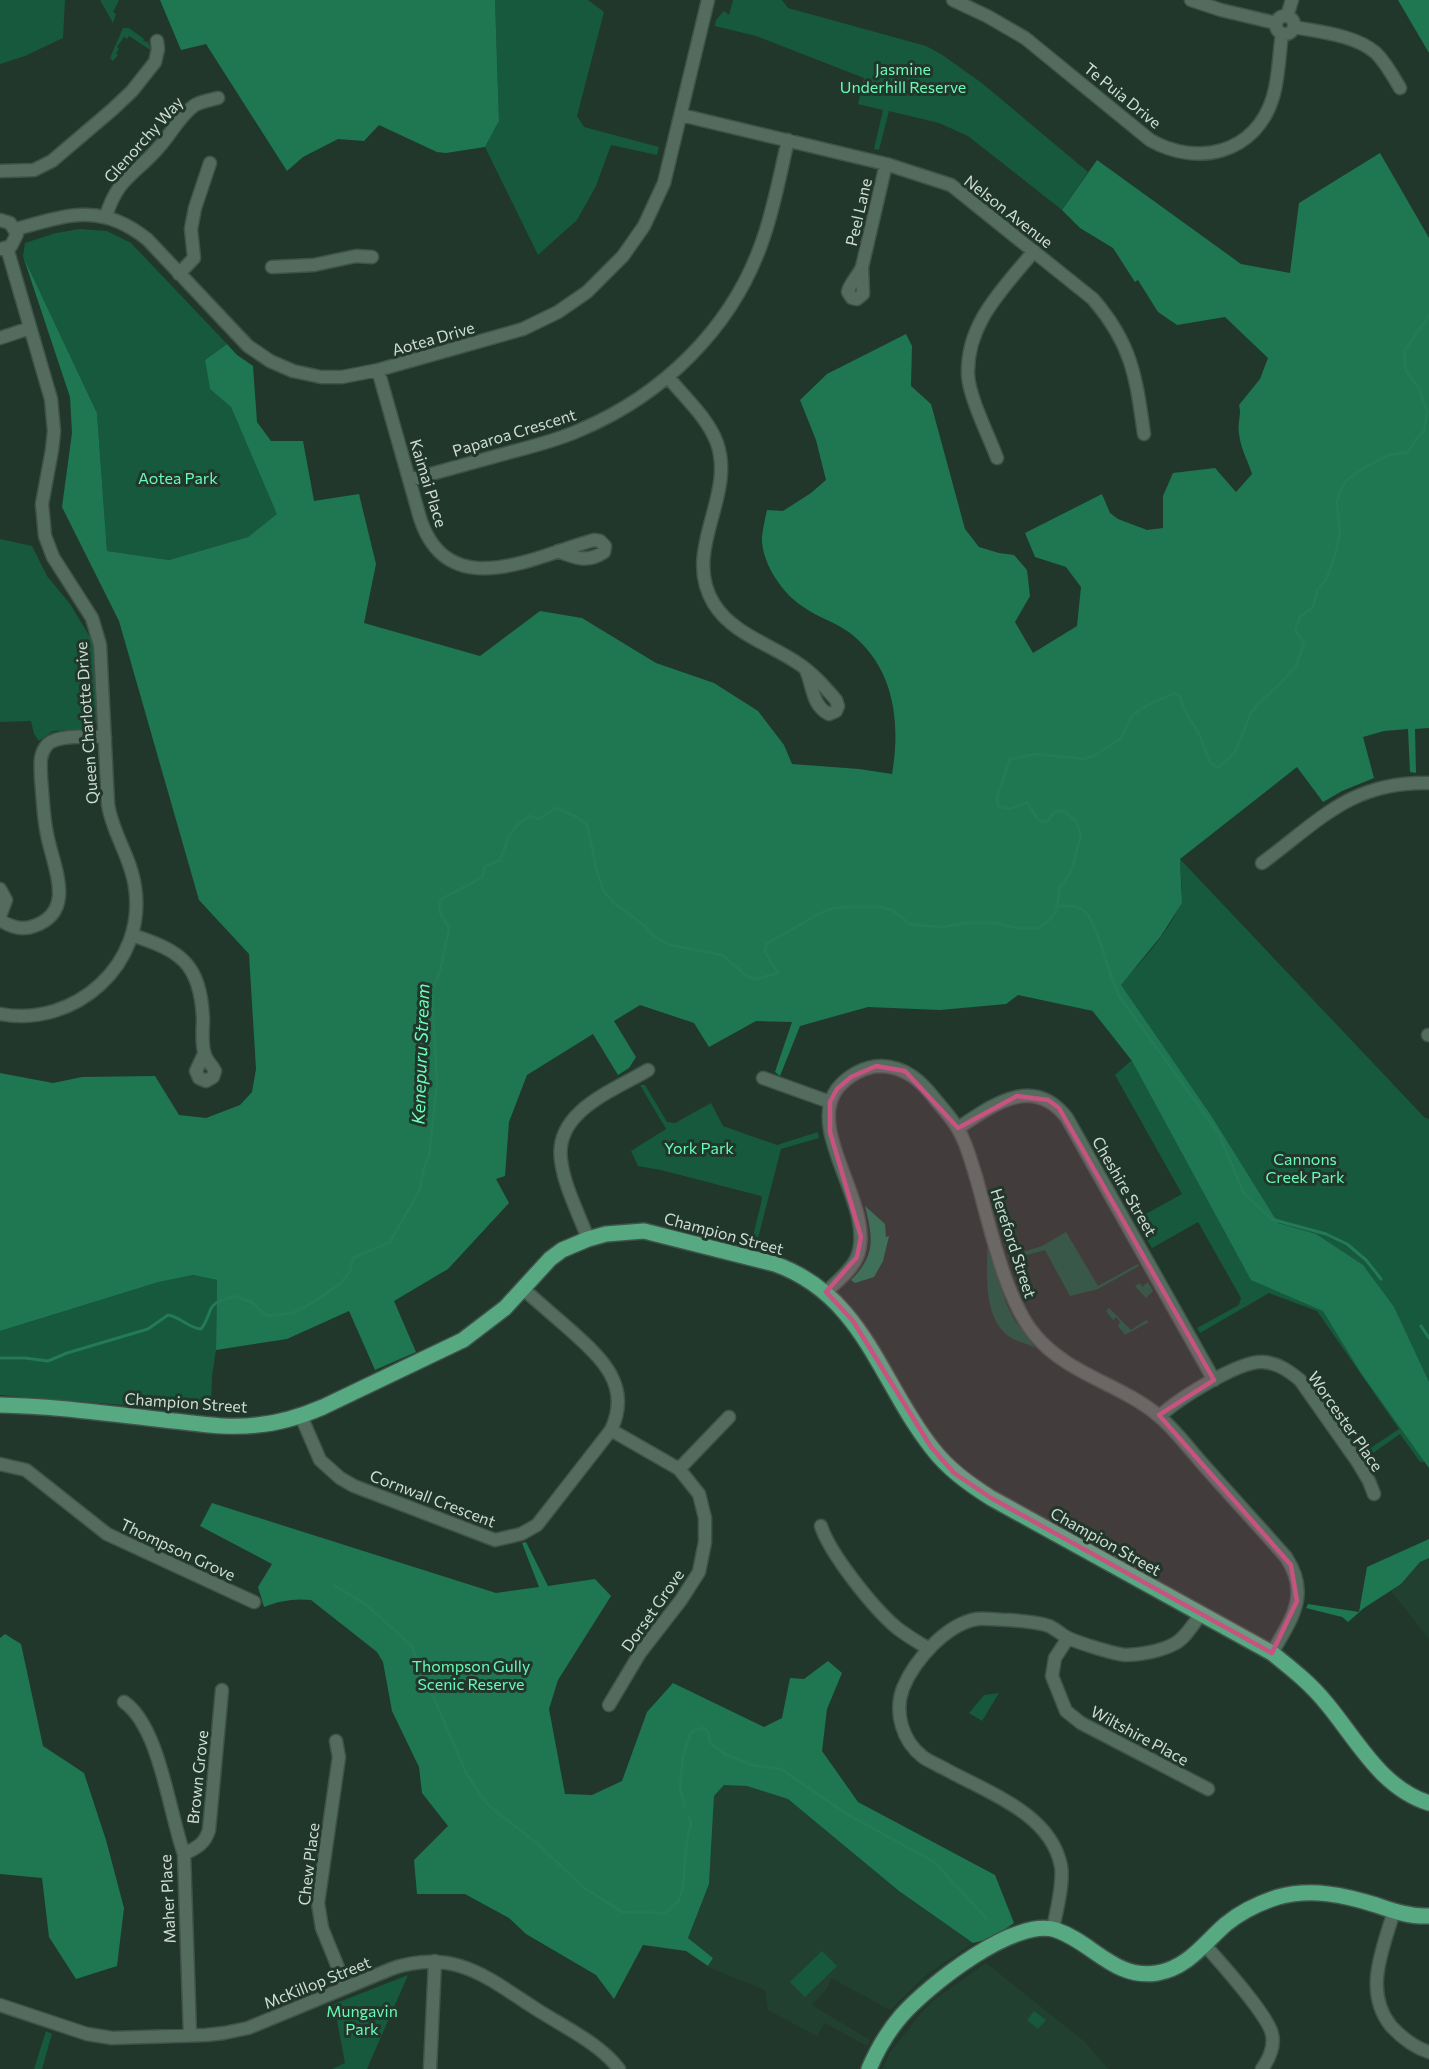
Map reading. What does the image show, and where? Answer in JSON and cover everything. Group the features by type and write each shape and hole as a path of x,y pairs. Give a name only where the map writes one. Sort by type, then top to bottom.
{"main road":[{"name":"Champion Street","path":"0,1405 32,1406 235,1426 256,1425 301,1416 323,1407 463,1340 505,1308 550,1259 562,1250 588,1239 634,1231 664,1235 775,1264 799,1274 826,1292 853,1321 921,1433 954,1473 991,1498 1272,1653 1310,1685 1383,1775 1399,1789 1429,1803"},
{"path":"869,2069 892,2027 924,1992 1005,1938 1018,1933 1053,1929 1078,1940 1114,1966 1139,1973 1156,1973 1172,1969 1191,1958 1226,1925 1245,1911 1258,1904 1294,1894 1334,1894 1408,1915 1429,1916"}],"street":[{"name":"Aotea Drive","path":"16,229 75,215 106,216 130,226 140,233 248,346 280,366 321,377 342,377 378,370 522,329 558,312 597,284 623,256 644,226 657,200 667,171 708,0"},
{"name":"Te Puia Drive","path":"953,0 997,21 1025,38 1150,140 1165,148 1191,154 1213,153 1228,148 1256,128 1273,97 1282,24 1292,0"},
{"path":"1191,0 1221,10 1282,24 1292,19 1294,27 1340,37 1366,46 1381,59 1400,88"},
{"path":"0,171 34,170 52,161 132,91 155,62 159,49 157,41"},
{"name":"Glenorchy Way","path":"106,216 112,198 122,183 159,148 194,106 218,98"},
{"name":"Nelson Avenue","path":"681,115 886,164 951,185 1093,299 1109,317 1121,335 1130,357 1137,385 1144,434"},
{"name":"Paparoa Crescent","path":"409,480 579,431 622,410 668,378 699,347 729,309 750,271 770,218 788,140"},
{"path":"179,274 194,258 191,229 195,208 210,163"},
{"name":"Peel Lane","path":"862,267 886,164"},
{"path":"0,220 10,223 16,229 16,238 4,249"},
{"name":"Queen Charlotte Drive","path":"0,1014 40,1015 67,1007 86,997 116,968 132,935 136,915 135,888 129,862 109,813 102,659 97,634 83,602 53,557 43,526 42,504 52,450 53,419 48,386 4,249"},
{"path":"997,458 968,376 971,342 985,312 1034,251"},
{"path":"272,267 314,265 356,256 372,257"},
{"path":"0,338 30,328"},
{"name":"Kaimai Place","path":"378,370 420,518 428,538 443,555 453,562 472,568 487,569 558,551"},
{"path":"668,378 711,430 721,456 720,487 704,548 703,562 704,577 714,604 731,623 806,670"},
{"path":"0,889 6,900 0,918 13,927 36,926 52,914 59,898 59,883 45,821 40,764 42,753 45,747 57,739 105,736"},
{"path":"1262,863 1326,812 1353,797 1383,787 1429,783"},
{"path":"132,935 168,948 183,959 192,971 201,994 204,1054"},
{"name":"Hereford Street","path":"830,1102 837,1089 850,1077 876,1066 891,1066 917,1079 958,1128 970,1157 1011,1293 1025,1322 1055,1356 1160,1416 1291,1565 1299,1589 1298,1601 1272,1653"},
{"path":"588,1239 561,1162 562,1137 570,1121 585,1108 648,1070"},
{"path":"763,1078 830,1102 830,1132 856,1212 861,1237 856,1257 845,1274 826,1292"},
{"name":"Cheshire Street","path":"958,1128 998,1102 1017,1096 1041,1098 1059,1108 1215,1380"},
{"name":"Cornwall Crescent","path":"301,1416 320,1460 340,1478 354,1486 495,1540 521,1534 537,1525 611,1430 617,1417 618,1399 615,1382 595,1352 522,1287"},
{"name":"Worcester Place","path":"1160,1416 1182,1398 1242,1366 1261,1361 1278,1365 1300,1380 1370,1481 1374,1494"},
{"path":"679,1469 729,1417"},
{"name":"Dorset Grove","path":"609,1705 640,1653 681,1600 699,1572 705,1542 705,1518 699,1494 679,1469 611,1430"},
{"name":"Thompson Grove","path":"0,1464 26,1470 107,1534 254,1602"},
{"path":"821,1526 825,1538 866,1596 898,1629 929,1649"},
{"path":"1053,1929 1062,1869 1048,1834 1010,1804 923,1757 910,1743 901,1726 898,1703 905,1685 929,1649 952,1628 977,1619 1017,1621 1049,1626 1068,1638 1124,1655 1150,1652 1174,1644 1184,1636 1201,1614"},
{"name":"Wiltshire Place","path":"1068,1638 1055,1658 1053,1676 1066,1711 1081,1723 1208,1789"},
{"name":"Brown Grove","path":"184,1854 201,1844 206,1839 209,1830 222,1690"},
{"name":"Maher Place","path":"124,1702 131,1706 140,1719 158,1758 176,1832 184,1854 190,2036"},
{"name":"Chew Place","path":"336,1741 339,1757 318,1903 322,1928 346,1987"},
{"path":"1394,1911 1377,1969 1377,1996 1387,2020 1400,2037 1429,2052"},
{"path":"1205,1945 1269,2024 1273,2042 1270,2056 1262,2069"},
{"path":"430,2069 435,1961"},
{"name":"McKillop Street","path":"0,2005 100,2037 130,2038 224,2033 248,2028 400,1966 435,1961 460,1966 486,1977 584,2039 606,2055 619,2069"}],"highlighted area":[{"path":"876,1066 905,1071 958,1128 1017,1096 1048,1100 1059,1108 1214,1380 1159,1415 1291,1565 1297,1601 1272,1653 991,1498 954,1473 931,1447 853,1321 826,1292 857,1257 861,1237 830,1132 830,1102 837,1089 851,1077"}],"shaded area":[{"path":"1429,1558 1429,1639 1391,1591 1401,1584 1420,1562"},
{"path":"724,1785 747,1786 788,1799 899,1891 973,1943 926,1975 890,2010 831,1978 828,1987 812,2005 870,2040 867,2046 825,2023 817,2036 768,2010 765,1990 710,1968 708,1966 713,1958 688,1938 709,1884 714,1796"},
{"path":"986,1963 1085,2042 1108,2069 883,2069 889,2054 934,2000"}],"green space":[{"path":"0,0 65,0 63,38 25,56 0,64"},
{"path":"100,0 119,0 113,12 116,14 113,23"},
{"path":"160,0 495,0 499,121 485,147 446,153 437,152 379,125 364,141 338,139 303,157 287,171 206,44 181,50"},
{"path":"495,0 588,0 604,12 577,116 584,127 659,147 657,155 611,145 596,186 577,220 538,255 485,147 499,121"},
{"name":"Jasmine Underhill Reserve","path":"733,0 782,0 788,8 926,46 983,84 1088,172 1062,210 968,136 939,123 889,111 879,150 874,149 883,110 858,104 864,78 756,36 715,26 716,20 724,11 729,15"},
{"path":"1398,0 1429,0 1429,53"},
{"path":"123,28 129,28 144,39 143,41 148,42 152,51 129,36 127,39 124,37 117,47 118,55 113,61 110,58"},
{"path":"1380,153 1429,238 1429,728 1415,729 1416,773 1410,772 1408,729 1384,731 1363,737 1374,778 1342,791 1323,802 1297,767 1180,859 1182,903 1161,936 1121,985 1212,1117 1278,1223 1316,1234 1363,1265 1394,1307 1429,1382 1429,1468 1361,1373 1323,1311 1251,1280 1132,1061 1093,1011 1018,995 1006,1004 940,1010 868,1007 800,1026 780,1076 775,1072 792,1022 756,1021 709,1047 694,1023 640,1005 614,1021 636,1057 629,1068 618,1075 593,1034 527,1075 509,1122 505,1176 496,1179 509,1203 448,1269 394,1301 416,1352 375,1370 349,1311 287,1339 216,1350 217,1280 193,1275 159,1282 0,1331 0,1073 53,1083 82,1077 155,1076 179,1115 206,1118 240,1105 252,1092 256,1069 249,954 199,900 119,621 62,507 72,433 70,397 23,256 97,413 107,551 169,560 248,537 277,514 231,407 210,389 205,360 227,344 237,355 253,366 257,422 271,441 303,441 314,501 359,494 376,564 364,623 480,656 540,611 582,618 656,663 714,683 758,711 784,745 792,764 892,774 895,754 894,716 885,679 876,662 865,647 850,633 794,600 774,576 765,556 762,537 767,510 783,511 826,480 816,440 800,400 827,374 906,334 912,346 911,386 931,404 965,529 979,547 1014,555 1027,570 1030,596 1015,622 1033,653 1077,626 1081,587 1066,567 1035,557 1025,533 1102,494 1110,513 1118,519 1147,530 1163,528 1163,496 1173,473 1215,468 1236,492 1252,474 1242,449 1239,405 1260,379 1268,358 1225,317 1177,325 1158,312 1138,280 1135,282 1113,248 1080,228 1062,210 1097,160 1241,264 1290,273 1299,203"},
{"name":"Aotea Park","path":"80,229 107,231 131,243 227,344 205,360 210,388 231,407 278,514 248,537 169,560 107,551 97,413 23,256 25,243 56,233"},
{"path":"0,539 32,546 47,576 70,604 93,642 97,722 91,729 53,731 39,741 34,734 31,721 0,722"},
{"name":"Cannons Creek Park","path":"1180,859 1425,1118 1429,1119 1429,1462 1420,1462 1400,1434 1366,1458 1363,1453 1399,1429 1317,1311 1269,1293 1200,1333 1197,1328 1239,1305 1241,1298 1198,1222 1152,1248 1135,1220 1182,1194 1115,1075 1132,1060 1092,1011 1141,961 1173,919 1181,901"},
{"name":"York Park","path":"640,1085 645,1085 667,1122 675,1123 711,1103 723,1126 777,1145 818,1132 819,1138 781,1149 756,1246 751,1245 761,1196 638,1166 631,1151 666,1129"},
{"path":"865,1206 885,1224 886,1237 889,1236 883,1261 874,1277 855,1283 851,1280 869,1254 871,1237"},
{"path":"1066,1232 1098,1286 1138,1264 1139,1266 1098,1289 1070,1296 1045,1250 1011,1259 1010,1256 1042,1246"},
{"path":"987,1247 1007,1305 1035,1348 1013,1339 996,1321 991,1310 987,1285"},
{"path":"193,1275 217,1280 216,1350 212,1376 211,1412 0,1395 0,1331 159,1282"},
{"path":"1148,1282 1153,1291 1146,1298 1135,1286 1140,1283 1142,1287"},
{"path":"1109,1308 1131,1330 1146,1320 1149,1322 1125,1335 1118,1326 1120,1322 1116,1317 1113,1320 1106,1311"},
{"name":"Thompson Gully Scenic Reserve","path":"212,1503 496,1593 539,1587 522,1543 526,1542 548,1586 595,1579 611,1596 558,1680 549,1709 565,1794 592,1795 622,1781 647,1712 673,1683 764,1727 782,1718 790,1678 804,1679 828,1661 842,1673 827,1709 822,1751 858,1802 995,1875 1014,1923 992,1938 973,1943 899,1891 788,1799 747,1786 724,1785 714,1796 709,1884 688,1938 713,1958 708,1966 686,1951 643,1945 614,1999 596,1975 526,1934 509,1918 465,1894 417,1894 414,1860 448,1826 422,1793 419,1767 392,1711 383,1662 377,1652 311,1600 287,1600 264,1607 258,1587 272,1564 200,1526"},
{"path":"1429,1539 1429,1558 1420,1562 1401,1584 1364,1608 1348,1622 1342,1617 1306,1608 1308,1604 1359,1612 1367,1567"},
{"path":"5,1634 21,1644 43,1746 84,1773 106,1840 124,1908 117,1966 76,1979 49,1937 42,1878 0,1874 0,1638"},
{"path":"999,1693 982,1721 969,1713 984,1695"},
{"path":"822,1951 837,1966 805,1997 790,1982"},
{"name":"Mungavin Park","path":"408,1975 367,2069 332,2069 345,2063 334,2004"},
{"path":"1034,2011 1046,2020 1038,2029 1027,2020"},
{"path":"46,2031 52,2034 42,2069 34,2069"}],"waterway":[{"name":"Kenepuru Stream","path":"0,1358 48,1361 67,1353 148,1329 168,1315 201,1329 214,1305 235,1296 253,1303 267,1316 293,1313 340,1284 350,1272 353,1258 390,1242 419,1191 429,1156 437,1083 432,992 440,971 449,928 439,911 440,900 478,880 483,876 484,867 500,860 513,830 529,816 539,819 556,808 577,817 587,825 603,890 614,903 645,926 655,937 670,945 722,955 747,976 757,979 778,973 765,952 766,944 833,908 879,907 892,910 910,924 927,926 996,923 1021,929 1039,928 1056,912 1060,887 1071,872 1081,835 1076,821 1065,812 1055,811 1047,822 1038,820 1027,802 1010,809 998,806 997,797 1010,759 1037,754 1083,759 1094,756 1121,738 1132,716 1137,712 1175,693 1180,696 1183,707 1199,734 1210,762 1218,768 1235,752 1251,713 1296,666 1304,643 1295,630 1300,617 1313,607 1317,590 1327,578 1336,552 1340,532 1337,501 1341,489 1347,480 1367,466 1389,455 1408,452 1424,431 1427,412 1419,388 1406,371 1404,351 1429,316"},
{"path":"1058,906 1080,908 1090,918 1119,996 1219,1134 1243,1192 1271,1219 1326,1234 1347,1244 1366,1260 1381,1279"},
{"path":"1421,1326 1429,1338"},
{"path":"335,1586 364,1603 411,1645 466,1773 488,1805 539,1845 583,1887 622,1912 665,1913 678,1902 683,1887 686,1845 691,1823 689,1817"},
{"path":"685,1806 680,1788 683,1757 690,1734 704,1728 709,1734 710,1743 725,1754 752,1765 781,1769 847,1814 934,1862 986,1918"}]}
